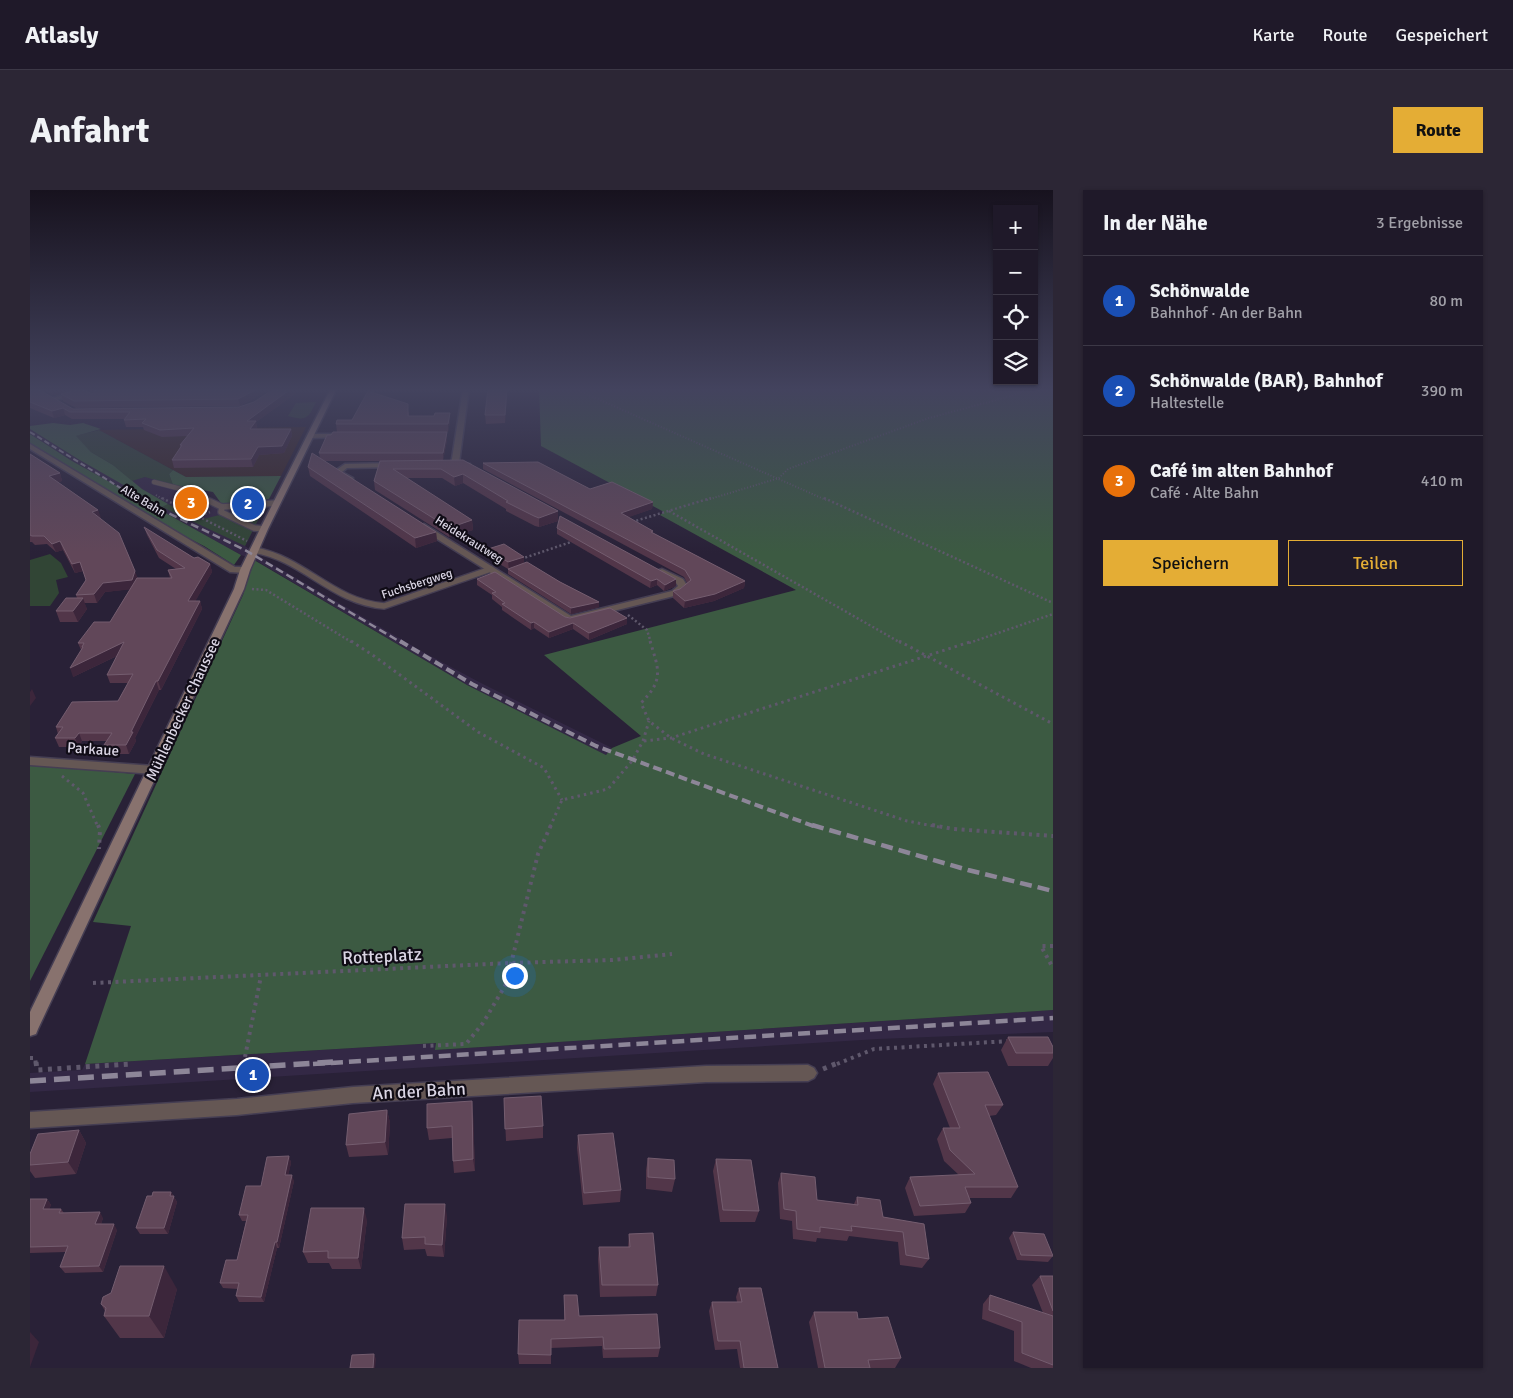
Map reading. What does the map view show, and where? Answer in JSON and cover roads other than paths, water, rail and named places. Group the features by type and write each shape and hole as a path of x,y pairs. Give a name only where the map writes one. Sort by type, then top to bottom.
{"main road":[{"name":"Mühlenbecker Chaussee","path":"30,1029 240,589 252,546 278,503 307,443"}],"street":[{"path":"455,465 459,443"},
{"name":"Alte Bahn","path":"31,451 44,455 232,570 245,570"},
{"path":"446,465 465,465 473,470"},
{"path":"362,487 337,472 345,466 400,466"},
{"name":"Heidekrautweg","path":"418,523 569,619 675,593 683,587 680,581 656,569"},
{"name":"Parkaue","path":"30,761 154,770"},
{"name":"An der Bahn","path":"30,1120 237,1107 353,1095 706,1074 808,1073"}],"lane":[{"path":"154,482 186,490 222,508 278,503"},
{"path":"222,508 221,512 254,528 264,529"},
{"name":"Fuchsbergweg","path":"252,546 274,553 337,591 363,604 376,607 491,570"}],"railway":[{"path":"48,443 140,500"},
{"path":"137,498 245,550 402,643"},
{"path":"400,641 472,684 596,746 816,827"},
{"path":"812,825 968,870 1053,891"},
{"path":"313,1064 1053,1018"},
{"path":"30,1081 333,1062"}],"place":[{"name":"Café im alten Bahnhof","path":"191,503"},
{"name":"Schönwalde (BAR), Bahnhof","path":"248,504"},
{"name":"Schönwalde","path":"253,1075"}]}
